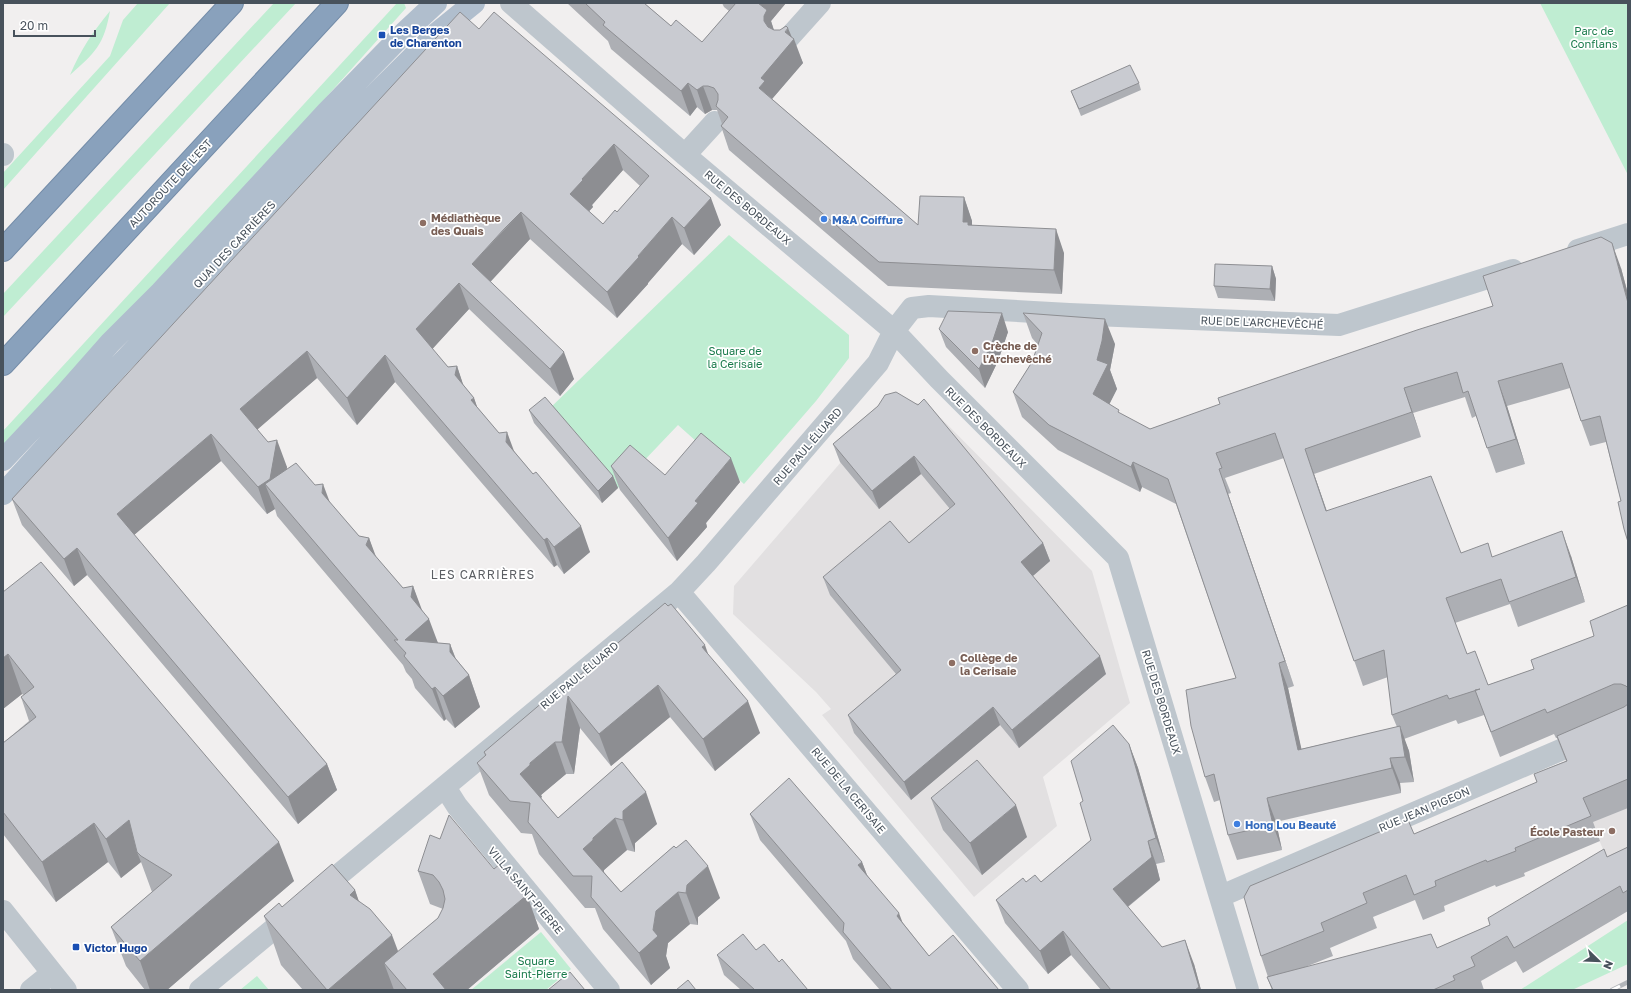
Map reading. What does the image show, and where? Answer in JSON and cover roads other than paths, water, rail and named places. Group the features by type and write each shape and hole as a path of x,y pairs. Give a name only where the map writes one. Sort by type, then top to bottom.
{"highway":[{"path":"3,250 232,3"},
{"name":"AUTOROUTE DE L’EST","path":"3,364 337,3"}],"main road":[{"name":"QUAI DES CARRIÈRES","path":"3,460 60,400 110,343 161,292 326,114 406,31 436,3"},
{"name":"QUAI DES CARRIÈRES","path":"3,494 117,368 339,130 437,33 474,3"}],"street":[{"name":"RUE DES BORDEAUX","path":"511,3 685,154 894,331 921,361 1118,558 1221,896 1248,990"},
{"path":"785,42 820,3"},
{"path":"685,154 715,122"},
{"path":"1561,255 1627,231"},
{"name":"RUE DE L'ARCHEVÊCHÉ","path":"894,331 912,308 929,306 1069,314 1339,325 1531,264"},
{"name":"RUE PAUL ÉLUARD","path":"200,990 445,788 679,592 706,563 878,363 894,331"},
{"name":"RUE DE LA CERISAIE","path":"679,592 1018,990"},
{"name":"RUE JEAN PIGEON","path":"1221,896 1628,722"},
{"name":"VILLA SAINT-PIERRE","path":"445,788 457,806 609,990"},
{"path":"3,911 66,990"},
{"path":"31,990 52,973"}],"railway":[{"path":"1612,990 1628,982"}],"place":[{"name":"Les Berges de Charenton","path":"382,35"},
{"name":"M&A Coiffure","path":"824,219"},
{"name":"Médiathèque des Quais","path":"423,223"},
{"name":"Crèche de l'Archevêché","path":"975,351"},
{"name":"Collège de la Cerisaie","path":"952,663"},
{"name":"Hong Lou Beauté","path":"1237,824"},
{"name":"École Pasteur","path":"1612,831"},
{"name":"Victor Hugo","path":"76,947"}],"district":[{"name":"LES CARRIÈRES","path":"483,574"}],"park label":[{"name":"Parc de Conflans","path":"1594,36"},
{"name":"Square de la Cerisaie","path":"735,356"},
{"name":"Square Saint-Pierre","path":"536,966"}]}
